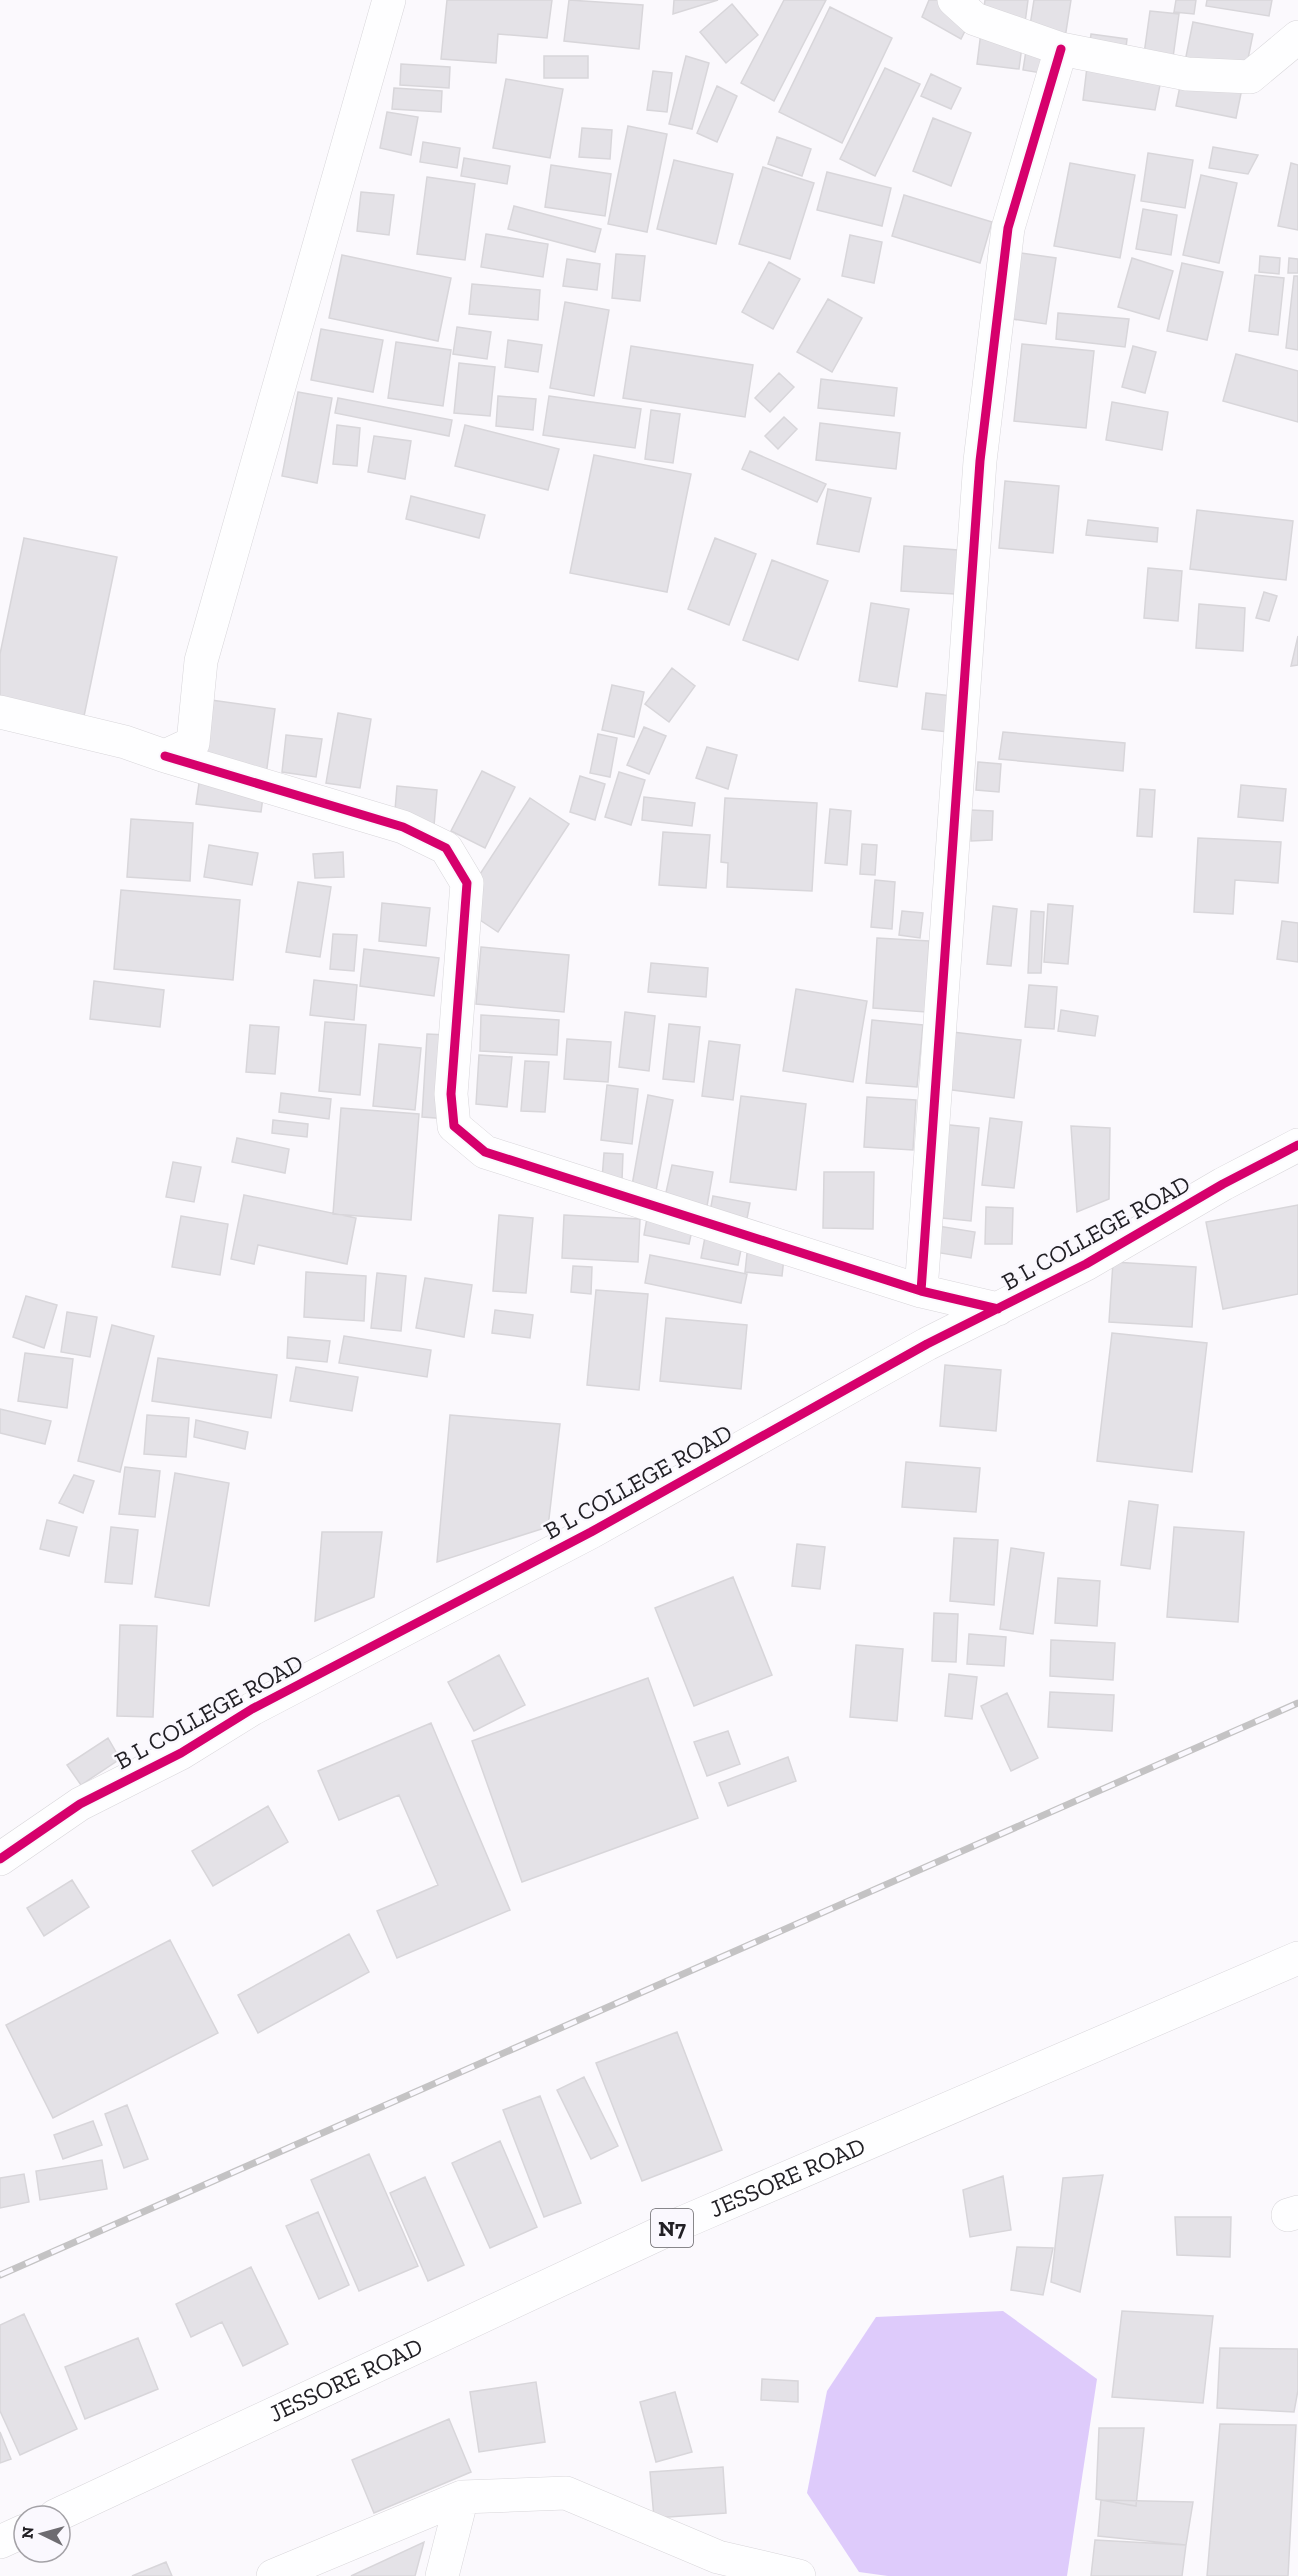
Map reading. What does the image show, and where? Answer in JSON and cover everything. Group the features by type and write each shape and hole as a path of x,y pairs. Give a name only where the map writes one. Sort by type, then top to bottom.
{"main road":[{"path":"165,756 193,743 201,661 389,0"},
{"path":"954,0 975,19 1061,49 1187,74 1250,77 1298,37"},
{"path":"921,1290 980,461 1008,228 1061,49"},
{"path":"0,712 125,742 404,827 446,848 467,883 451,1094 454,1126 485,1152 921,1290 999,1309"},
{"name":"B L COLLEGE ROAD","path":"0,1859 80,1804 181,1753 252,1708 591,1532 927,1344 1086,1264 1223,1184 1298,1145"},
{"name":"JESSORE ROAD","path":"72,2509 684,2222 1298,1958"},
{"path":"273,2576 462,2497 566,2493 718,2566 799,2576"},
{"path":"442,2576 462,2497"}],"shaded area":[{"path":"1003,2311 1097,2379 1067,2576 888,2576 859,2572 807,2493 827,2391 876,2317"}],"building":[{"path":"447,0 552,0 547,38 498,34 496,63 441,59"},
{"path":"569,0 643,5 639,49 564,41"},
{"path":"674,0 718,0 673,14"},
{"path":"784,0 826,0 774,101 741,83"},
{"path":"929,0 959,0 970,21 961,39 922,17"},
{"path":"985,0 1028,0 1019,69 977,64"},
{"path":"1034,0 1071,0 1059,76 1023,70"},
{"path":"1176,0 1196,0 1194,14 1174,12"},
{"path":"1207,0 1272,0 1269,16 1206,6"},
{"path":"732,4 758,35 726,63 700,32"},
{"path":"830,7 892,38 842,143 779,112"},
{"path":"1150,11 1179,14 1171,72 1142,68"},
{"path":"1193,22 1253,34 1236,118 1176,106"},
{"path":"1091,34 1127,39 1124,65 1160,85 1155,110 1083,100"},
{"path":"544,56 588,56 588,78 544,78"},
{"path":"686,56 709,63 692,129 669,124"},
{"path":"401,64 450,67 449,88 400,85"},
{"path":"885,68 920,84 875,176 840,159"},
{"path":"653,71 672,73 667,112 647,110"},
{"path":"931,74 961,88 951,109 921,96"},
{"path":"506,79 563,89 550,158 493,148"},
{"path":"717,86 737,96 717,142 697,133"},
{"path":"394,88 442,91 441,112 392,109"},
{"path":"387,112 418,117 411,155 380,148"},
{"path":"933,118 971,133 951,186 913,171"},
{"path":"628,126 667,134 647,232 608,224"},
{"path":"582,128 612,130 610,159 579,157"},
{"path":"777,137 811,149 802,176 768,164"},
{"path":"423,142 460,148 457,168 420,162"},
{"path":"1213,147 1258,155 1248,174 1209,168"},
{"path":"1148,153 1193,160 1185,208 1141,201"},
{"path":"464,158 510,166 507,184 461,176"},
{"path":"674,160 733,174 716,244 657,229"},
{"path":"1070,163 1135,175 1120,258 1054,246"},
{"path":"1291,163 1298,165 1298,230 1278,226"},
{"path":"551,165 611,174 605,216 545,207"},
{"path":"763,167 814,183 790,259 739,244"},
{"path":"827,172 891,188 882,226 817,210"},
{"path":"1201,175 1237,183 1219,263 1183,255"},
{"path":"427,177 475,184 465,260 417,254"},
{"path":"361,192 394,195 389,235 357,231"},
{"path":"904,195 992,222 980,263 892,236"},
{"path":"514,206 601,229 595,252 508,229"},
{"path":"1143,209 1177,215 1171,255 1136,249"},
{"path":"486,234 548,244 543,277 481,267"},
{"path":"850,235 882,242 874,283 842,276"},
{"path":"1021,253 1056,258 1046,324 1012,319"},
{"path":"616,254 645,256 640,301 612,298"},
{"path":"342,255 451,278 438,341 329,318"},
{"path":"1260,256 1280,258 1279,274 1259,272"},
{"path":"1132,258 1173,271 1159,319 1118,307"},
{"path":"1289,258 1298,259 1298,273 1288,273"},
{"path":"567,259 600,264 597,290 563,286"},
{"path":"769,262 800,279 773,329 742,312"},
{"path":"1182,263 1223,272 1207,340 1167,331"},
{"path":"1255,275 1284,278 1278,335 1249,331"},
{"path":"1294,276 1298,276 1298,350 1286,348"},
{"path":"472,284 540,290 538,320 469,314"},
{"path":"828,299 862,318 832,372 797,352"},
{"path":"565,302 609,310 594,396 550,388"},
{"path":"1058,313 1129,319 1125,347 1056,339"},
{"path":"457,327 491,332 487,359 453,354"},
{"path":"321,329 383,340 373,392 311,380"},
{"path":"508,340 542,345 538,372 505,367"},
{"path":"396,342 451,350 443,406 388,398"},
{"path":"1022,344 1094,351 1086,428 1014,421"},
{"path":"631,346 753,365 745,417 623,398"},
{"path":"1133,346 1156,352 1145,393 1122,387"},
{"path":"1236,354 1298,371 1298,422 1223,401"},
{"path":"459,363 495,367 490,416 454,413"},
{"path":"779,373 794,387 770,412 755,398"},
{"path":"821,379 897,388 894,416 818,408"},
{"path":"298,392 332,398 317,483 282,476"},
{"path":"498,396 536,399 533,430 496,426"},
{"path":"549,396 641,409 635,448 543,435"},
{"path":"338,398 452,420 449,436 335,413"},
{"path":"1112,402 1168,412 1162,450 1106,440"},
{"path":"651,410 680,414 673,463 645,459"},
{"path":"784,417 797,429 778,449 765,436"},
{"path":"820,423 900,433 896,469 816,460"},
{"path":"337,425 360,428 357,466 333,464"},
{"path":"465,425 559,449 548,490 455,466"},
{"path":"374,436 411,441 405,479 368,472"},
{"path":"750,451 826,484 817,502 742,469"},
{"path":"594,455 691,474 667,592 570,573"},
{"path":"1005,481 1059,486 1053,553 999,548"},
{"path":"828,489 871,498 859,552 817,544"},
{"path":"411,496 485,515 479,538 406,519"},
{"path":"1197,510 1293,521 1286,580 1190,569"},
{"path":"1088,520 1158,528 1157,542 1086,535"},
{"path":"24,538 117,557 83,721 0,703 0,654"},
{"path":"715,538 756,554 729,625 688,609"},
{"path":"904,546 958,550 955,594 901,591"},
{"path":"772,560 828,581 798,660 743,640"},
{"path":"1148,568 1182,571 1178,621 1144,618"},
{"path":"1264,592 1277,596 1269,621 1256,618"},
{"path":"871,603 909,609 897,687 859,681"},
{"path":"1199,604 1245,608 1243,651 1196,648"},
{"path":"1298,636 1298,665 1291,666"},
{"path":"672,668 695,686 669,722 645,704"},
{"path":"612,685 644,692 634,737 602,730"},
{"path":"926,693 952,696 948,732 922,729"},
{"path":"211,700 275,709 261,812 196,804"},
{"path":"338,713 371,719 360,788 326,783"},
{"path":"644,727 666,736 649,774 627,765"},
{"path":"1003,732 1125,743 1123,771 999,759"},
{"path":"598,734 617,738 610,777 590,773"},
{"path":"286,735 322,739 316,777 282,772"},
{"path":"707,747 737,755 728,789 696,778"},
{"path":"978,762 1001,764 999,792 976,790"},
{"path":"482,771 515,787 485,848 451,831"},
{"path":"619,772 645,780 631,825 605,817"},
{"path":"580,776 605,784 595,820 570,812"},
{"path":"1241,785 1286,789 1283,821 1238,817"},
{"path":"397,786 437,790 433,838 393,834"},
{"path":"1140,789 1155,790 1152,837 1137,836"},
{"path":"644,797 695,803 692,826 642,820"},
{"path":"530,798 569,824 498,932 459,906"},
{"path":"725,798 817,803 812,891 727,887 728,863 721,862"},
{"path":"830,809 851,811 847,865 825,863"},
{"path":"971,810 993,811 992,840 971,841"},
{"path":"131,819 193,823 190,881 127,877"},
{"path":"663,832 710,835 706,888 659,885"},
{"path":"1198,838 1281,842 1278,883 1235,880 1233,914 1194,912"},
{"path":"862,844 877,845 875,875 860,874"},
{"path":"209,845 258,853 252,885 204,877"},
{"path":"343,852 344,877 315,878 313,854"},
{"path":"875,880 895,882 892,929 871,927"},
{"path":"298,882 331,887 320,957 286,952"},
{"path":"121,890 240,900 233,980 114,969"},
{"path":"382,903 430,908 426,946 379,941"},
{"path":"1048,904 1073,906 1068,964 1044,962"},
{"path":"993,906 1017,909 1011,966 987,964"},
{"path":"902,911 923,913 920,938 899,935"},
{"path":"1031,911 1044,912 1041,973 1028,973"},
{"path":"1282,921 1298,923 1298,962 1277,959"},
{"path":"333,934 357,935 354,971 330,969"},
{"path":"877,938 929,941 926,1012 873,1008"},
{"path":"481,947 569,955 564,1012 476,1004"},
{"path":"364,949 439,958 434,996 360,986"},
{"path":"651,963 708,968 706,997 648,992"},
{"path":"314,980 357,985 354,1020 310,1015"},
{"path":"94,981 164,990 160,1027 90,1019"},
{"path":"1029,985 1057,987 1054,1029 1025,1027"},
{"path":"796,989 867,1001 853,1082 783,1071"},
{"path":"1061,1010 1098,1016 1095,1036 1058,1031"},
{"path":"625,1012 655,1016 649,1071 619,1067"},
{"path":"481,1015 559,1020 557,1055 480,1051"},
{"path":"872,1020 923,1025 917,1087 866,1083"},
{"path":"325,1022 366,1025 360,1095 319,1091"},
{"path":"669,1024 700,1027 694,1082 663,1079"},
{"path":"250,1025 279,1027 275,1074 246,1072"},
{"path":"944,1031 1021,1040 1014,1098 937,1088"},
{"path":"427,1034 468,1036 463,1120 422,1117"},
{"path":"567,1039 611,1042 608,1082 564,1079"},
{"path":"709,1041 740,1045 733,1100 702,1096"},
{"path":"379,1044 421,1048 415,1110 373,1106"},
{"path":"479,1055 512,1057 507,1107 476,1104"},
{"path":"525,1061 549,1062 545,1112 521,1111"},
{"path":"607,1085 638,1089 632,1144 601,1140"},
{"path":"281,1093 331,1099 329,1119 279,1112"},
{"path":"648,1095 673,1100 655,1196 631,1191"},
{"path":"741,1096 806,1104 796,1190 730,1182"},
{"path":"867,1097 916,1100 913,1150 864,1147"},
{"path":"341,1108 419,1114 411,1220 333,1214"},
{"path":"990,1118 1022,1122 1014,1188 982,1185"},
{"path":"273,1120 308,1124 307,1137 272,1133"},
{"path":"940,1124 979,1128 971,1221 932,1217"},
{"path":"1071,1126 1110,1128 1109,1199 1077,1212"},
{"path":"237,1138 289,1149 285,1173 232,1162"},
{"path":"604,1153 623,1154 622,1180 602,1179"},
{"path":"173,1162 201,1167 194,1202 166,1197"},
{"path":"672,1165 713,1172 707,1206 665,1197"},
{"path":"824,1172 874,1172 873,1229 823,1228"},
{"path":"244,1195 356,1218 347,1264 258,1245 254,1264 231,1259"},
{"path":"713,1196 750,1203 738,1265 701,1258"},
{"path":"1298,1205 1298,1294 1223,1309 1206,1222"},
{"path":"649,1207 695,1216 689,1244 644,1235"},
{"path":"986,1207 1013,1208 1012,1244 985,1244"},
{"path":"499,1215 533,1218 526,1293 493,1291"},
{"path":"564,1215 640,1219 638,1262 562,1258"},
{"path":"181,1216 228,1224 220,1275 172,1267"},
{"path":"926,1224 975,1232 971,1258 922,1250"},
{"path":"749,1235 786,1240 782,1276 745,1272"},
{"path":"650,1255 747,1274 741,1303 645,1283"},
{"path":"1113,1262 1196,1267 1192,1327 1109,1322"},
{"path":"573,1266 592,1267 591,1294 571,1292"},
{"path":"306,1272 366,1276 364,1321 304,1317"},
{"path":"377,1273 406,1276 401,1331 371,1328"},
{"path":"425,1278 472,1285 464,1337 416,1328"},
{"path":"596,1290 648,1294 639,1390 587,1385"},
{"path":"26,1296 57,1305 44,1348 13,1337"},
{"path":"495,1310 533,1315 530,1338 492,1333"},
{"path":"67,1312 97,1317 90,1357 61,1352"},
{"path":"666,1318 747,1325 741,1389 660,1381"},
{"path":"112,1325 154,1336 120,1472 78,1461"},
{"path":"1112,1333 1207,1343 1192,1472 1097,1461"},
{"path":"344,1336 431,1350 427,1377 339,1363"},
{"path":"288,1337 330,1341 327,1362 287,1358"},
{"path":"25,1353 73,1359 67,1408 18,1401"},
{"path":"158,1358 277,1375 271,1418 152,1401"},
{"path":"945,1365 1001,1370 996,1431 940,1426"},
{"path":"296,1367 358,1377 352,1411 290,1401"},
{"path":"0,1409 51,1421 45,1444 0,1433"},
{"path":"147,1415 189,1418 186,1457 144,1454"},
{"path":"450,1415 560,1424 548,1527 437,1562"},
{"path":"196,1420 248,1432 245,1449 194,1437"},
{"path":"906,1462 980,1468 976,1512 902,1507"},
{"path":"125,1467 160,1471 155,1517 119,1514"},
{"path":"175,1473 229,1483 209,1606 155,1597"},
{"path":"74,1475 94,1481 83,1513 59,1503"},
{"path":"1129,1501 1158,1505 1150,1569 1121,1565"},
{"path":"47,1520 77,1527 69,1556 40,1549"},
{"path":"111,1527 138,1530 132,1584 105,1582"},
{"path":"1174,1527 1244,1532 1238,1622 1167,1617"},
{"path":"322,1532 382,1532 374,1597 315,1621"},
{"path":"954,1538 998,1540 994,1605 950,1601"},
{"path":"797,1544 825,1547 820,1589 792,1586"},
{"path":"1011,1548 1044,1553 1033,1634 1000,1629"},
{"path":"733,1577 772,1675 694,1706 655,1608"},
{"path":"1058,1578 1100,1581 1097,1626 1055,1623"},
{"path":"934,1613 958,1614 956,1662 932,1661"},
{"path":"120,1625 157,1626 153,1717 117,1716"},
{"path":"969,1634 1006,1637 1004,1666 967,1664"},
{"path":"1051,1640 1115,1643 1113,1680 1050,1676"},
{"path":"856,1645 903,1649 897,1721 850,1717"},
{"path":"499,1655 525,1705 474,1731 448,1682"},
{"path":"949,1674 977,1677 972,1719 945,1716"},
{"path":"648,1678 698,1818 522,1882 472,1741"},
{"path":"1050,1692 1114,1695 1112,1731 1048,1727"},
{"path":"1007,1693 1038,1758 1011,1771 981,1706"},
{"path":"431,1723 510,1910 397,1958 377,1911 438,1885 399,1795 339,1820 318,1771"},
{"path":"728,1731 740,1764 707,1776 694,1742"},
{"path":"108,1738 120,1759 81,1785 67,1765"},
{"path":"788,1757 796,1781 728,1806 719,1783"},
{"path":"268,1806 288,1842 213,1886 192,1851"},
{"path":"72,1880 89,1907 44,1936 27,1908"},
{"path":"349,1934 369,1972 258,2033 238,1995"},
{"path":"170,1940 218,2033 53,2118 6,2025"},
{"path":"677,2032 722,2150 642,2181 596,2063"},
{"path":"584,2077 618,2146 591,2159 557,2090"},
{"path":"540,2096 581,2203 544,2217 503,2110"},
{"path":"127,2105 148,2159 124,2168 105,2114"},
{"path":"93,2121 102,2145 63,2159 54,2135"},
{"path":"500,2141 537,2227 490,2248 452,2163"},
{"path":"369,2154 418,2266 359,2291 311,2180"},
{"path":"102,2160 107,2189 40,2200 36,2171"},
{"path":"24,2174 29,2202 0,2208 0,2178"},
{"path":"1103,2175 1080,2292 1051,2282 1063,2178"},
{"path":"1003,2176 1011,2230 970,2237 963,2190"},
{"path":"425,2177 464,2265 428,2281 390,2193"},
{"path":"318,2212 349,2285 319,2299 286,2226"},
{"path":"1175,2217 1231,2217 1230,2257 1177,2255"},
{"path":"1017,2247 1053,2248 1043,2295 1011,2290"},
{"path":"251,2267 288,2344 243,2366 222,2322 191,2337 176,2304"},
{"path":"1122,2311 1213,2316 1203,2403 1112,2397"},
{"path":"24,2314 77,2429 20,2455 0,2411 0,2325"},
{"path":"138,2338 158,2389 85,2419 65,2367"},
{"path":"1220,2348 1298,2349 1298,2390 1294,2412 1217,2408"},
{"path":"762,2379 798,2381 798,2402 761,2400"},
{"path":"536,2382 545,2442 479,2452 470,2392"},
{"path":"675,2392 692,2452 656,2462 640,2402"},
{"path":"449,2419 471,2472 374,2513 352,2460"},
{"path":"1220,2424 1296,2425 1288,2576 1207,2576"},
{"path":"1099,2428 1144,2428 1136,2506 1096,2499"},
{"path":"0,2432 11,2459 0,2463"},
{"path":"723,2467 726,2513 654,2518 650,2472"},
{"path":"1101,2500 1193,2502 1186,2545 1098,2536"},
{"path":"1095,2540 1186,2545 1182,2576 1091,2576"},
{"path":"424,2542 415,2576 351,2576"},
{"path":"166,2562 172,2576 132,2576"}],"railway":[{"path":"0,2275 1298,1703"}],"cycle path":[{"path":"921,1291 980,461 1008,228 1061,49"},
{"path":"165,756 403,827 446,848 467,883 451,1094 454,1126 485,1152 921,1291 998,1309"},
{"path":"0,1859 80,1804 181,1753 252,1709 591,1532 927,1344 1086,1264 1223,1184 1298,1145"}]}
